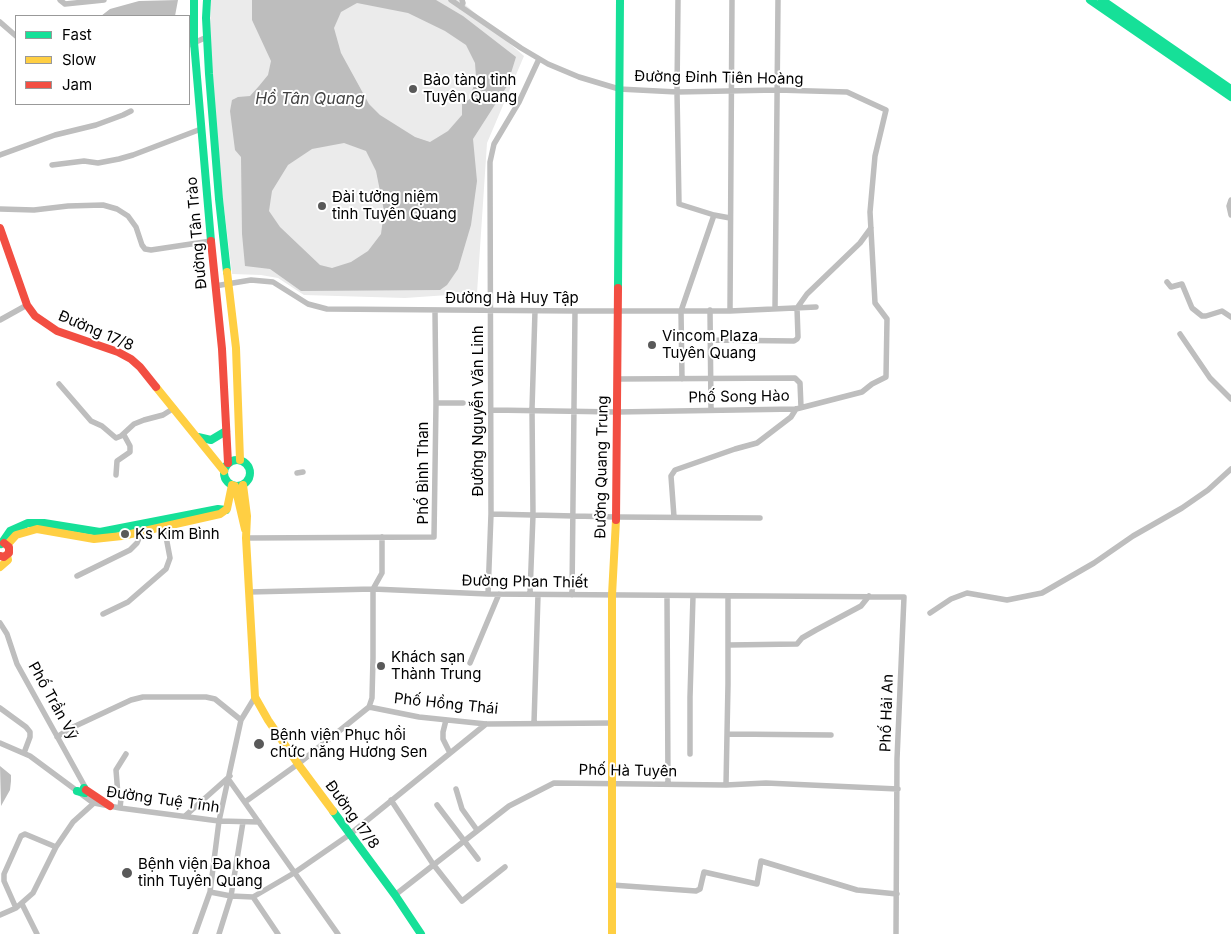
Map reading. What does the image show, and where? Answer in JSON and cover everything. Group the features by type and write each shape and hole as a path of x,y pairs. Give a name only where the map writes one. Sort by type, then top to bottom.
{"main road":[{"name":"Đường Tân Trào","path":"194,0 191,44 222,349 226,467"},
{"name":"Đường Tân Trào","path":"207,0 206,37 219,199 236,348 240,460"},
{"name":"Đường Quang Trung","path":"612,934 612,595 616,517 620,0"},
{"path":"1090,0 1121,17 1231,89"},
{"path":"1102,0 1121,17 1231,97"},
{"name":"Đường 17/8","path":"0,229 27,305 35,316 57,331 118,352 131,359 140,367 198,438 226,467"},
{"path":"198,438 211,440 226,431"},
{"path":"143,528 164,526 220,514 226,510 237,485 250,478 251,472 247,464 240,460 231,461 226,467 226,479 237,485"},
{"name":"Đường 17/8","path":"237,485 241,517 246,536 255,697 298,764 395,895 421,934"},
{"path":"0,566 8,560 2,556 9,549 3,544 16,535 37,529 94,539 218,510 226,510"},
{"path":"77,791 85,793 85,788"},
{"name":"Phố Trần Vỹ","path":"85,788 110,806"}],"street":[{"path":"60,0 65,4 104,0"},
{"name":"Đường Đinh Tiên Hoàng","path":"451,0 539,59 579,76 619,89 677,92 778,90 847,92 886,110"},
{"path":"461,7 462,0"},
{"path":"678,0 677,92 680,204 730,218"},
{"path":"730,310 732,0"},
{"path":"775,309 778,0"},
{"path":"0,22 15,35"},
{"path":"191,44 206,37"},
{"name":"Đường Nguyễn Văn Linh","path":"488,594 492,410 490,162 494,144 518,102 539,59"},
{"path":"0,155 55,135 103,123 123,116 131,110"},
{"name":"Phố Song Hào","path":"492,410 532,409 617,412 799,408 862,392 886,377 887,319 875,303 870,212 875,156 886,110"},
{"path":"52,166 84,161 98,163 133,156 201,129"},
{"path":"1231,200 1229,206 1231,215"},
{"path":"0,209 34,210 68,206 103,205 118,209 128,216 136,227 145,249 151,250 211,242"},
{"path":"682,379 681,311 714,215"},
{"path":"710,340 794,341 798,337 797,308 807,294 860,243 871,228"},
{"name":"Đường Hà Huy Tập","path":"215,286 252,280 273,282 308,304 327,309 575,312 816,307"},
{"path":"1167,282 1171,287 1182,284 1192,308 1202,316 1222,311 1231,317"},
{"path":"2,317 27,305"},
{"path":"710,310 711,410"},
{"name":"Phố Bình Than","path":"246,536 431,538 435,534 435,311"},
{"path":"530,594 533,515 532,409 535,311"},
{"path":"572,595 575,312"},
{"path":"1180,334 1210,378 1231,399"},
{"path":"617,378 795,378 800,383 799,408 791,417 757,443 675,470 671,476 674,517"},
{"path":"58,384 92,421 102,426 116,438 124,434 134,424 163,415 174,408"},
{"path":"436,403 463,403"},
{"path":"116,475 117,461 130,452 130,446 124,434"},
{"path":"930,613 951,599 968,594 1007,600 1042,593 1182,508 1208,490 1231,470"},
{"path":"491,514 760,518"},
{"path":"103,614 128,602 166,569 170,558 164,526"},
{"path":"78,576 130,550 137,543 143,528"},
{"path":"245,802 298,764 370,707 374,658 374,590 382,573 382,537"},
{"name":"Đường Phan Thiết","path":"249,592 374,590 538,595 801,596"},
{"path":"470,663 499,594"},
{"path":"534,723 538,595"},
{"path":"667,596 668,784"},
{"path":"690,754 693,596"},
{"path":"726,785 729,645 728,596"},
{"name":"Phố Hải An","path":"801,596 904,597 896,934"},
{"path":"729,645 797,644 802,638 861,606 869,596"},
{"name":"Phố Trần Vỹ","path":"0,623 10,641 17,664 94,803"},
{"path":"57,737 69,729 131,700 143,697 206,697 215,699 241,720"},
{"path":"195,934 210,892 219,820 241,720 255,697"},
{"name":"Phố Hồng Thái","path":"370,707 419,717 486,724 612,723"},
{"path":"0,708 30,732 24,753"},
{"path":"446,720 443,739 450,753"},
{"path":"210,892 231,896 253,897 349,835 486,724"},
{"path":"728,734 831,735"},
{"path":"0,743 30,756 94,803"},
{"path":"120,808 121,800 118,794 116,770 126,754"},
{"path":"229,778 338,934"},
{"path":"185,816 229,778"},
{"name":"Phố Hà Tuyên","path":"395,895 509,806 554,783 726,785 766,783 898,789"},
{"path":"456,789 462,809 477,830"},
{"path":"391,800 433,864 462,901 506,867"},
{"name":"Đường Tuệ Tĩnh","path":"0,915 22,904 32,893 56,846 73,822 94,803 219,820 259,822"},
{"path":"437,806 478,859"},
{"path":"219,934 231,896 243,822"},
{"path":"16,908 4,881 4,874 21,836 26,834 56,846"},
{"path":"612,885 696,891 700,889 704,872 757,884 761,861 858,890 897,894"},
{"path":"253,897 278,934"},
{"path":"22,904 37,934"}],"shaded area":[{"path":"211,0 460,0 524,56 487,143 477,293 405,298 304,295 278,278 261,275 232,274 208,74"}],"water":[{"path":"178,0 175,15 102,15 110,9 139,1"},
{"name":"Hồ Tân Quang","path":"252,0 436,0 463,16 516,57 507,86 473,139 477,181 471,225 458,269 447,285 440,290 301,291 270,269 245,266 242,234 241,157 235,150 230,111 232,100 238,97 250,96 259,86 268,75 271,61 252,20","holes":["357,3 408,13 445,31 466,45 475,63 476,77 470,99 462,104 462,115 448,131 430,142 415,137 380,115 369,104 341,53 334,28 341,12","344,143 366,151 376,171 384,211 381,234 368,251 351,262 332,268 320,265 280,227 269,211 272,191 288,165 312,149"]},
{"path":"0,766 11,775 10,790 1,806"}],"traffic: fast":[{"path":"194,0 194,42 211,241"},
{"path":"207,0 209,74 227,272"},
{"path":"618,288 620,0"},
{"path":"1090,0 1231,97"},
{"path":"1102,0 1231,89"},
{"path":"198,437 211,440 226,431"},
{"path":"237,460 246,464 250,473 246,482 237,486 228,482 224,473 228,464 237,460"},
{"path":"1,544 10,531 28,523 44,523 100,532 218,509 226,510"},
{"path":"77,791 85,793 84,788"},
{"path":"333,811 395,895 421,934"}],"traffic: slow":[{"path":"227,272 236,348 240,460"},
{"path":"156,387 224,471"},
{"path":"7,545 16,535 37,529 94,539 122,536 220,514 227,509 232,485"},
{"path":"243,485 247,516 246,538 255,697 298,764 333,811"},
{"path":"235,486 245,529"},
{"path":"612,934 612,595 616,520"},
{"path":"0,567 8,560 7,555"}],"traffic: jam":[{"path":"0,228 27,305 35,316 57,331 118,352 131,359 156,387"},
{"path":"211,241 222,349 228,463"},
{"path":"616,520 618,288"},
{"path":"0,556 4,557 9,553 9,547 4,543"},
{"path":"86,790 110,806"}],"place":[{"name":"Bảo tàng tỉnh Tuyên Quang","path":"413,89"},
{"name":"Đài tưởng niệm tỉnh Tuyên Quang","path":"322,206"},
{"name":"Vincom Plaza Tuyên Quang","path":"652,345"},
{"name":"Ks Kim Bình","path":"125,534"},
{"name":"Khách sạn Thành Trung","path":"381,666"},
{"name":"Bệnh viện Phục hồi chức năng Hương Sen","path":"259,744"},
{"name":"Bệnh viện Đa khoa tỉnh Tuyên Quang","path":"127,873"}]}
